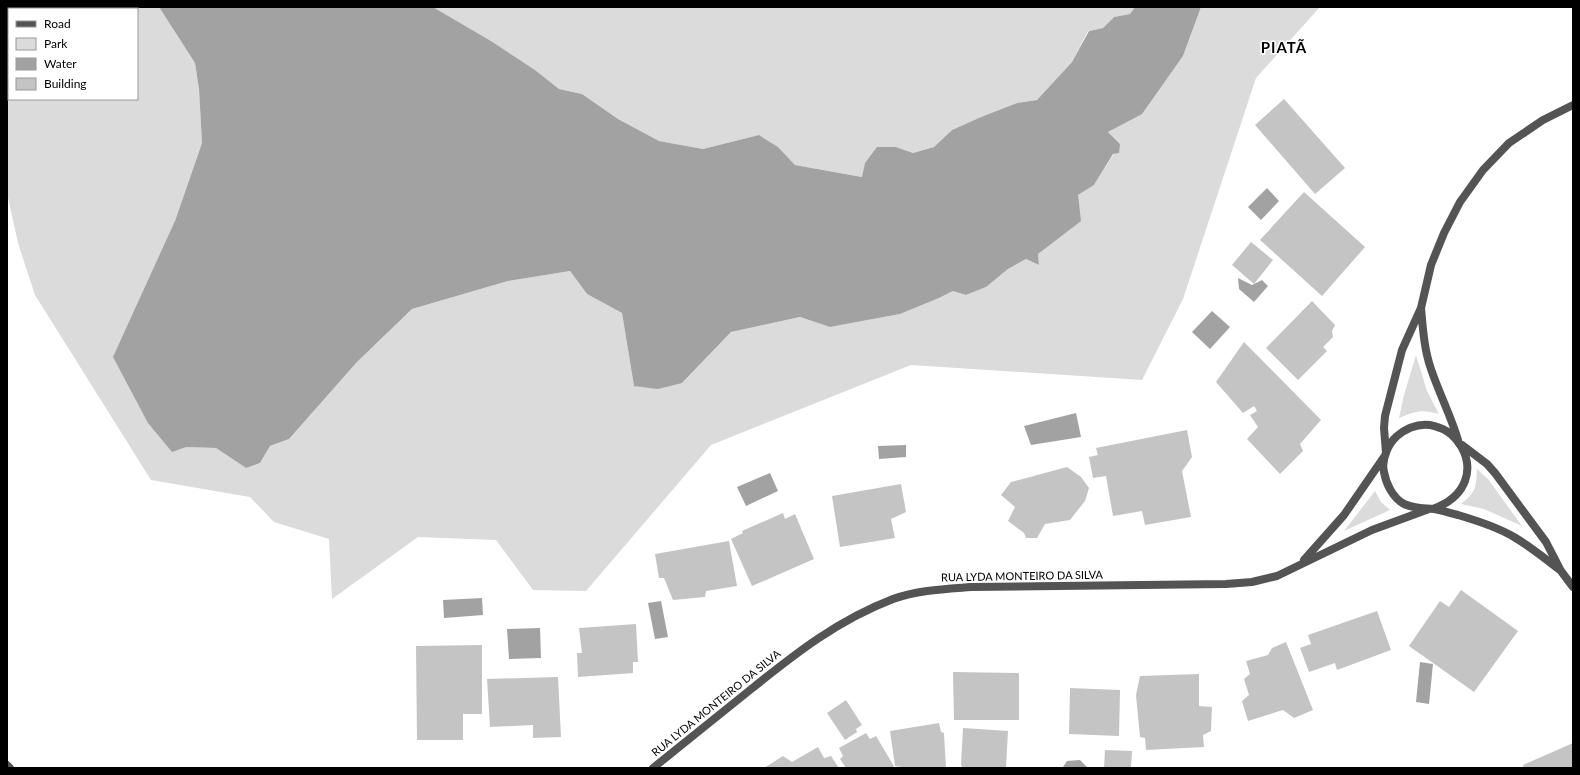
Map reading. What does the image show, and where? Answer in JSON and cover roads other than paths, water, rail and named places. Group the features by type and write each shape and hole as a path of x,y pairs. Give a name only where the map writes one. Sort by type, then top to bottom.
{"street":[{"path":"1561,571 1513,536 1457,515 1431,509 1415,508 1403,503 1393,495 1386,483 1383,470 1385,455 1384,428 1385,416 1402,350 1421,308 1431,265 1444,233 1460,202 1484,170 1509,143 1543,120 1573,105"},
{"path":"1421,308 1424,344 1431,369 1466,457 1467,471 1464,484 1457,496 1446,504 1431,509"},
{"path":"1385,455 1393,440 1404,430 1419,426 1434,426 1447,431 1487,464 1495,473 1546,542 1561,571 1573,587"},
{"name":"RUA LYDA MONTEIRO DA SILVA","path":"1300,564 1344,515 1385,455"},
{"name":"RUA LYDA MONTEIRO DA SILVA","path":"653,768 824,633 856,616 895,599 932,590 971,587 1226,584 1252,582 1277,576 1372,530 1431,509"},
{"path":"7,765 10,768"}],"water":[{"path":"159,7 433,7 491,41 535,70 559,89 582,94 618,119 659,141 703,149 759,135 778,147 795,165 862,177 865,163 877,147 896,147 913,153 934,147 952,130 1017,103 1037,100 1072,62 1089,31 1103,28 1114,17 1130,14 1135,7 1201,7 1183,56 1142,114 1108,132 1120,144 1119,153 1113,154 1094,185 1078,195 1081,221 1038,254 1039,265 1026,259 1008,269 986,287 966,295 953,291 900,314 830,327 800,317 731,332 682,383 658,389 634,386 622,313 587,294 570,271 508,281 412,309 357,362 289,439 270,446 260,463 246,468 216,448 186,447 172,452 148,423 113,357 175,221 202,143 199,89 195,63"},
{"path":"1267,188 1279,201 1261,220 1248,207"},
{"path":"1238,278 1252,285 1262,280 1268,286 1254,302 1239,289"},
{"path":"1212,311 1230,327 1210,349 1192,332"},
{"path":"1076,413 1081,437 1031,445 1024,426"},
{"path":"906,445 906,457 879,459 878,446"},
{"path":"770,473 778,491 746,506 737,487"},
{"path":"482,598 483,615 444,618 443,600"},
{"path":"661,601 668,637 655,639 648,603"},
{"path":"540,628 541,658 509,659 507,629"},
{"path":"1420,662 1433,664 1429,704 1416,702"},
{"path":"1080,760 1088,768 1063,767 1067,761"}],"district":[{"name":"PIATÃ","path":"1284,48"}]}
